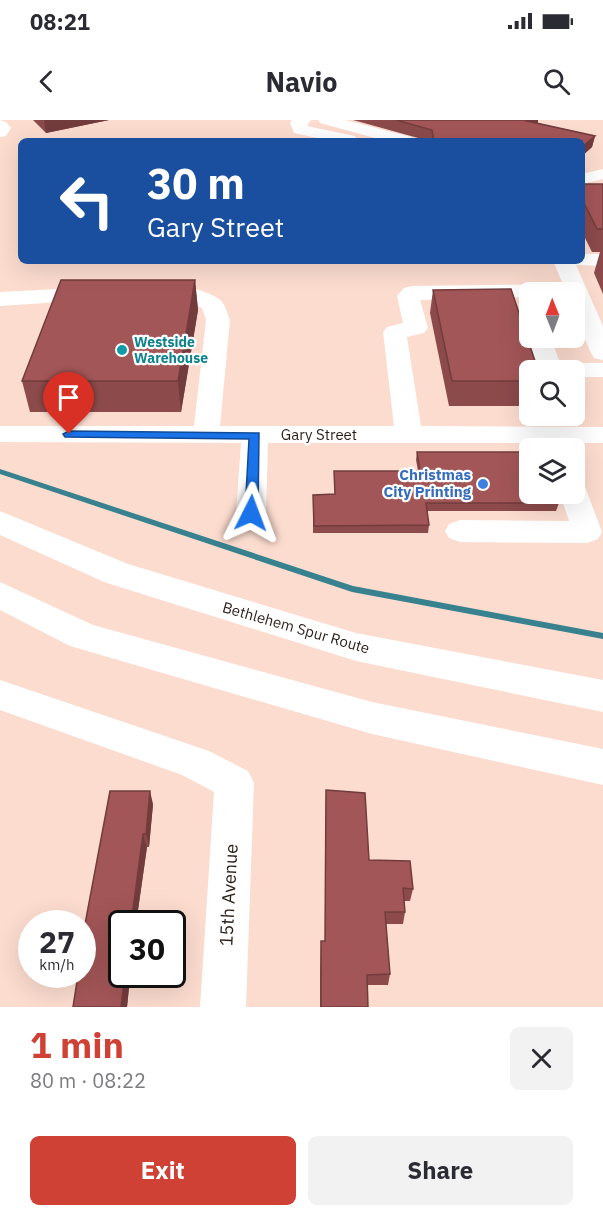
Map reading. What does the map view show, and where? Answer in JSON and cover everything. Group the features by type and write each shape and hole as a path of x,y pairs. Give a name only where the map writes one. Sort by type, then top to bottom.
{"highway":[{"name":"Bethlehem Spur Route","path":"0,522 116,573 356,647 603,696"},
{"path":"0,594 83,636 372,718 603,767"}],"street":[{"path":"303,120 298,123 300,129 340,138"},
{"path":"326,120 394,138"},
{"path":"0,125 3,128 0,132"},
{"path":"585,177 603,174"},
{"path":"585,260 603,260"},
{"path":"565,264 573,282"},
{"path":"0,299 28,296 186,293 212,304 218,320 206,435"},
{"path":"409,435 395,332 416,328 408,296 412,293 519,301"},
{"path":"585,309 603,353"},
{"path":"585,370 603,370"},
{"name":"Gary Street","path":"0,434 603,435"},
{"path":"251,513 255,435"},
{"path":"460,531 587,532 578,504"},
{"name":"15th Avenue","path":"0,695 195,763 234,783 223,1007"}],"building":[{"path":"396,120 530,120 527,121 595,136 585,144 585,138 433,138 432,130"},
{"path":"585,184 603,184 603,229 597,229 585,205"},
{"name":"Westside Warehouse","path":"61,280 195,280 178,381 22,381"},
{"path":"511,289 519,313 519,348 531,348 535,360 519,360 519,381 452,381 433,290"},
{"path":"417,452 519,452 519,503 426,503 429,525 314,526 313,495 335,494 334,471 420,471"},
{"path":"326,790 365,793 369,860 410,861 413,889 403,888 405,912 385,912 390,974 367,975 368,1007 321,1007 321,941 325,941"},
{"path":"110,791 150,791 146,834 143,834 133,910 108,910 108,988 123,988 121,1007 73,1007 76,988 96,988 96,910 88,910"}],"waterway":[{"path":"0,471 352,589 603,636"}],"place":[{"name":"Westside Warehouse","path":"122,350"},
{"name":"Christmas City Printing","path":"483,484"}],"route":[{"path":"69,434 255,435 251,513"}]}
